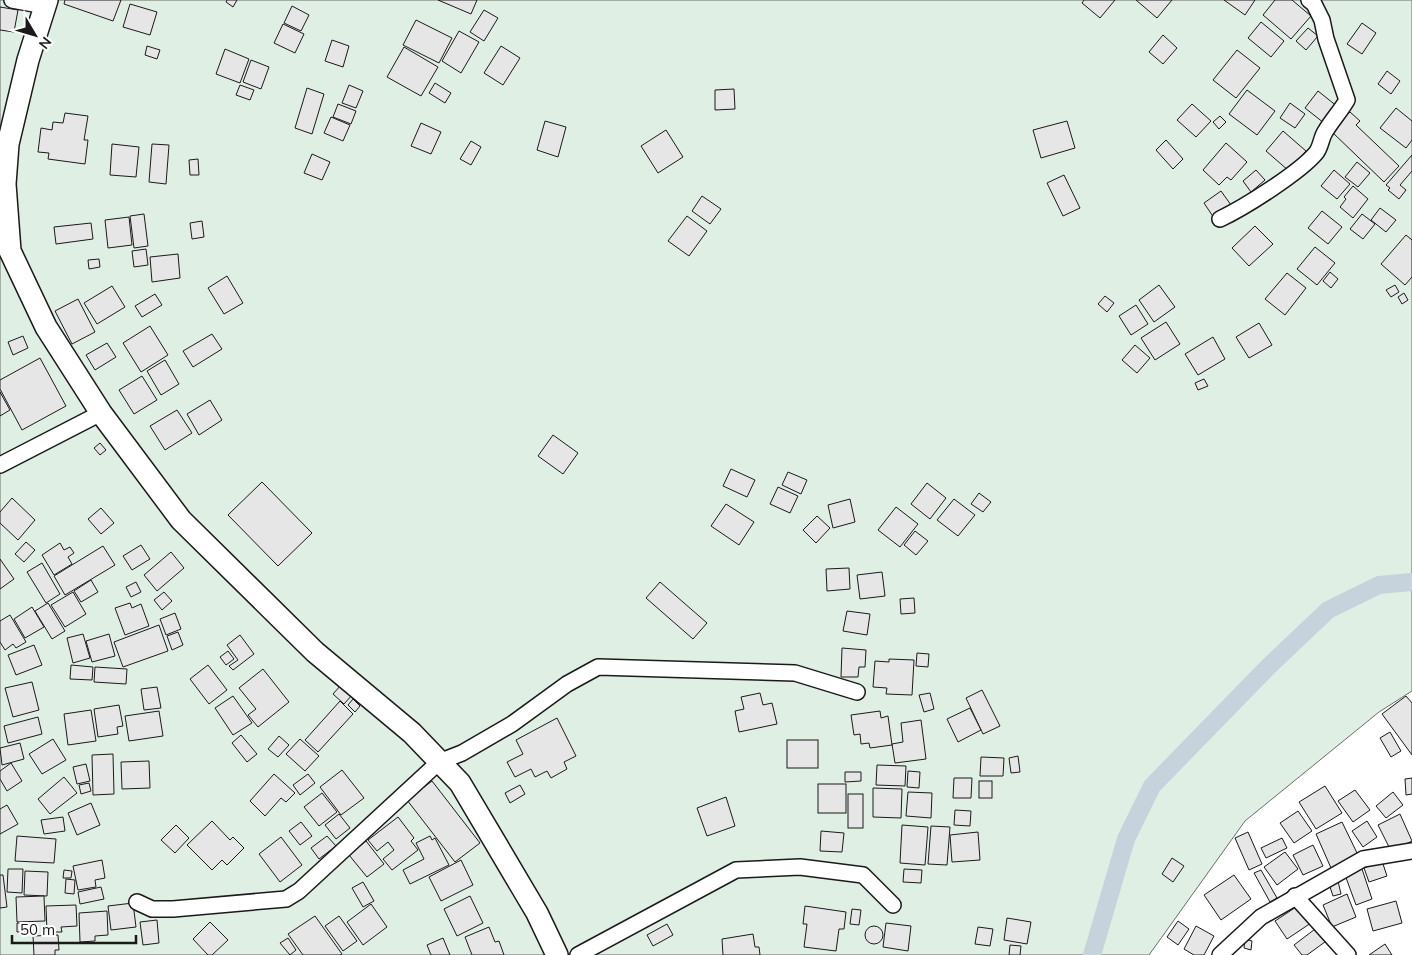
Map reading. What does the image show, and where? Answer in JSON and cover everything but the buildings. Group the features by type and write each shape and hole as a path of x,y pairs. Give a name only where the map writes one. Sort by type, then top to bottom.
{"street":[{"path":"12,0 46,3 4,145 5,253 46,327 101,413 181,520 315,652 412,733 460,783 537,913 551,954"},
{"path":"1220,219 1237,211 1304,165 1317,151 1324,133 1338,116 1347,100 1326,39 1322,20 1310,0"},
{"path":"0,465 101,413"},
{"path":"137,902 152,909 173,909 286,899 299,891 439,762 462,753 512,724 567,684 598,667 795,673 857,692"},
{"path":"1220,955 1261,917 1295,896 1363,859 1412,850"},
{"path":"578,955 736,870 800,867 862,875 893,904"},
{"path":"1295,896 1348,955"}],"green space":[{"path":"0,0 1412,0 1412,691 1379,712 1245,821 1149,955 0,955"}],"waterway":[{"path":"1092,955 1126,839 1152,786 1269,666 1328,610 1379,585 1412,582"}]}
